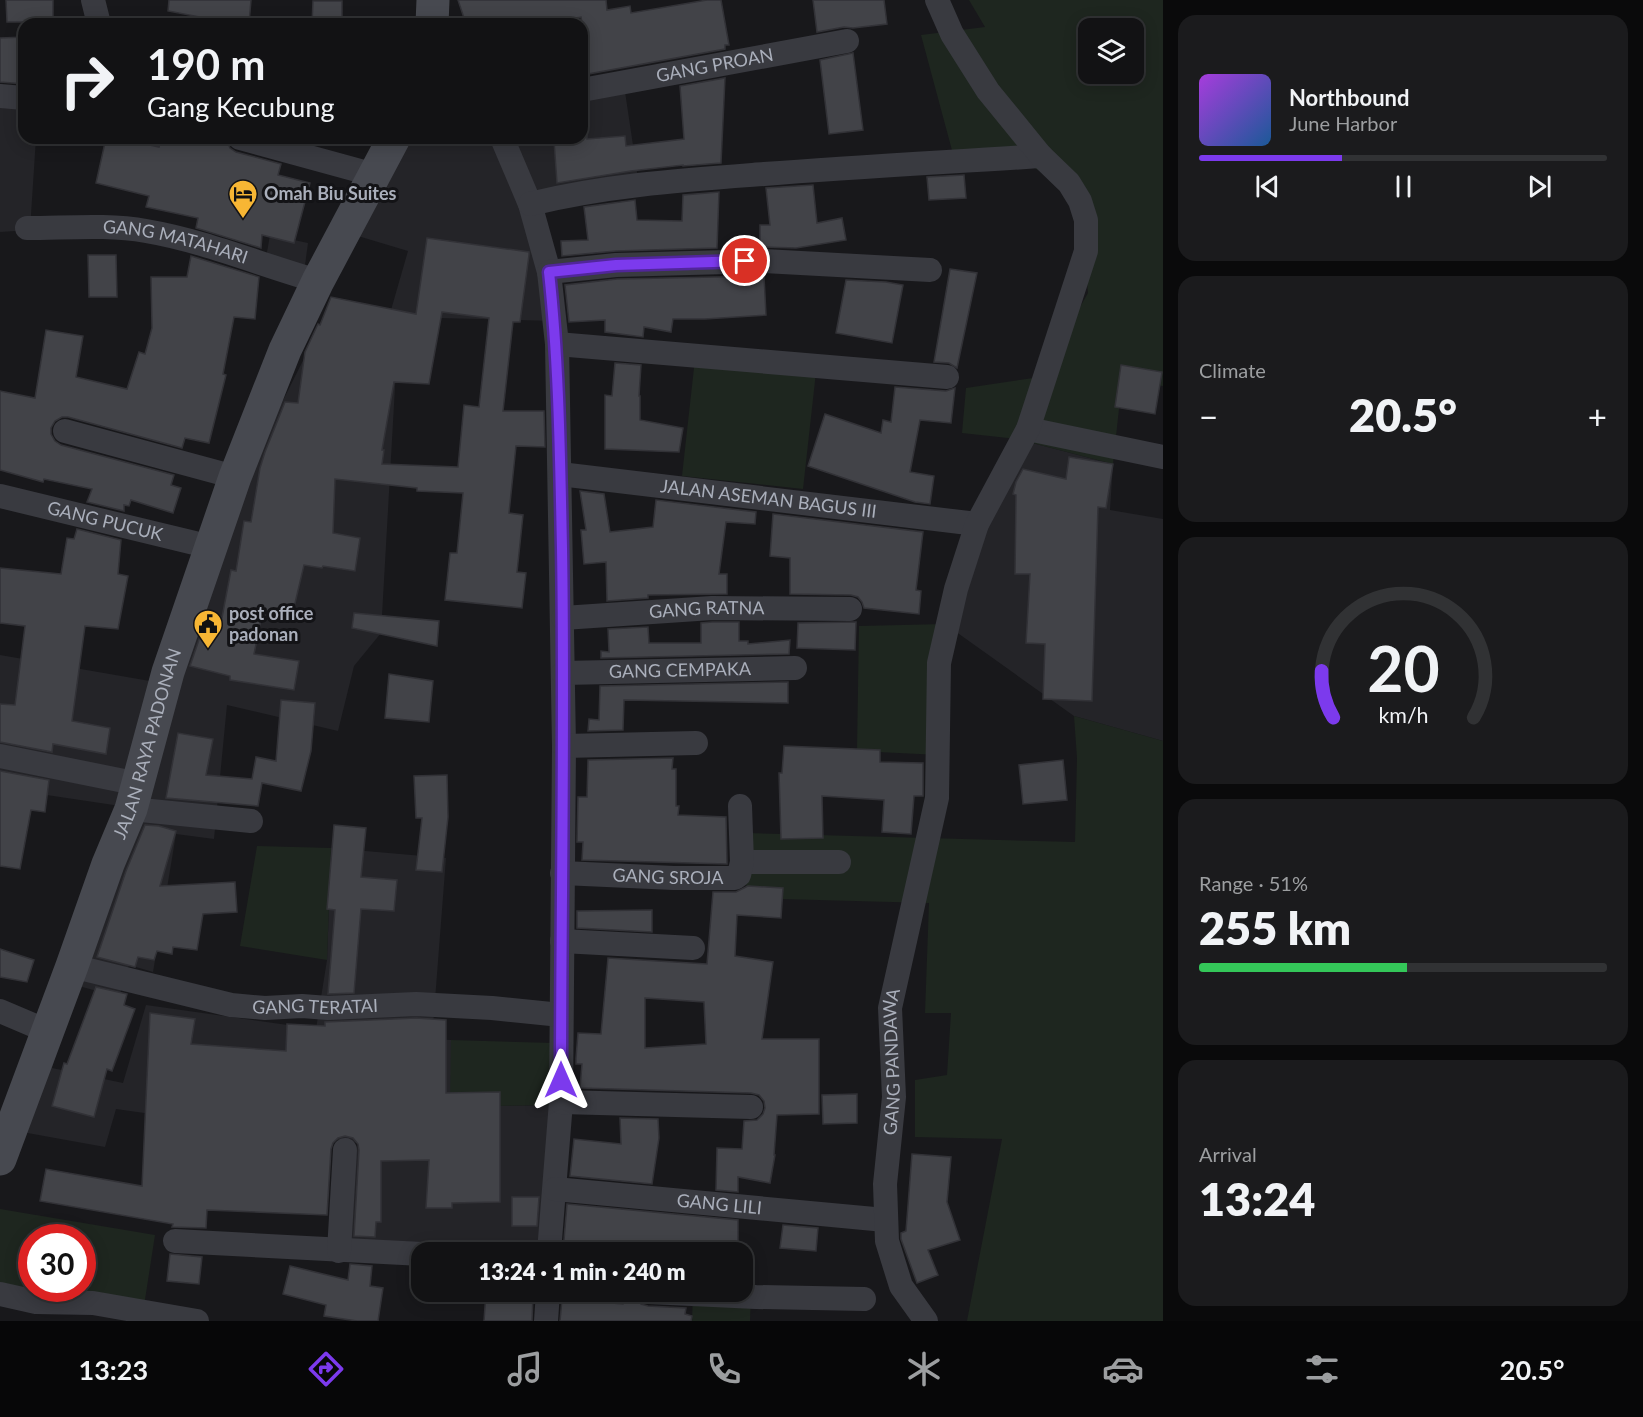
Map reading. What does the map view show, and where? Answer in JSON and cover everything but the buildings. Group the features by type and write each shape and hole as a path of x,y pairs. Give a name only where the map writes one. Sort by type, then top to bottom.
{"main road":[{"path":"432,18 433,0"},
{"name":"JALAN RAYA PADONAN","path":"0,1159 108,864 135,797 168,672 235,477 285,350 318,281 391,144"}],"street":[{"path":"93,0 98,18"},
{"name":"GANG PANDAWA","path":"926,1321 901,1286 887,1241 885,1184 894,1097 890,1008 937,798 939,663 956,589 977,524 1028,429 1086,251 1086,220 1080,201 1069,183 1041,156 988,91 952,34 938,0"},
{"name":"GANG PROAN","path":"588,89 847,41"},
{"path":"0,96 18,98"},
{"path":"262,144 375,175"},
{"path":"505,144 530,204 549,272 557,344 564,746 561,1102 550,1242"},
{"path":"530,204 629,185 859,166 1041,156"},
{"name":"GANG MATAHARI","path":"27,228 123,228 147,231 198,244 318,281"},
{"path":"549,272 624,264 765,261 930,270"},
{"path":"557,344 947,377"},
{"path":"1028,429 1163,457"},
{"path":"65,431 235,477"},
{"name":"JALAN ASEMAN BAGUS III","path":"560,474 977,524"},
{"name":"GANG PUCUK","path":"0,496 210,547"},
{"name":"GANG RATNA","path":"563,618 712,608 850,609"},
{"name":"GANG CEMPAKA","path":"563,673 795,668"},
{"path":"564,746 696,743"},
{"path":"0,756 135,797 251,821"},
{"name":"GANG SROJA","path":"562,873 735,878 739,875 742,862 740,806"},
{"path":"742,862 839,862"},
{"path":"562,941 693,948"},
{"name":"GANG TERATAI","path":"72,966 231,1005 265,1008 302,1006 328,1008 416,1004 561,1015"},
{"path":"0,1011 47,1031"},
{"path":"561,1102 751,1107"},
{"path":"339,1251 345,1150"},
{"name":"GANG LILI","path":"555,1189 885,1220"},
{"path":"175,1241 411,1254"},
{"path":"0,1293 36,1302 93,1303 196,1321"},
{"path":"753,1297 864,1299"},
{"path":"546,1321 547,1302"}],"shaded area":[{"path":"969,0 1163,0 1163,386 1122,381 1113,464 1017,439 962,433 966,388 1040,377 1088,293 1080,195 1016,157 953,154 921,35 985,27"},
{"path":"624,85 640,192 533,205 556,321 399,317 381,633 354,666 338,731 227,705 214,839 176,834 153,972 129,965 119,997 75,985 52,1068 123,1083 146,1005 316,1029 327,960 331,848 446,858 432,1039 451,1040 451,1107 551,1105 545,1242 411,1242 411,1252 342,1249 358,1143 116,1109 105,1147 22,1132 68,938 147,810 0,788 0,655 173,685 257,452 333,301 389,317 408,251 358,236 389,144 588,144 588,93"},
{"path":"0,98 18,99 18,144 36,144 30,230 0,232"},
{"path":"270,235 308,243 305,265 266,258"},
{"path":"695,359 816,372 803,489 682,476"},
{"path":"1017,439 1113,464 1110,510 1163,519 1163,741 1074,716 945,624"},
{"path":"945,624 940,755 857,751 859,626"},
{"path":"1074,716 1163,741 1163,1321 967,1321 1002,1139 915,1137 915,1080 947,1075 951,1013 925,1013 929,903 746,898 747,833 1075,842 1077,758"},
{"path":"257,846 331,848 327,960 240,946"},
{"path":"451,1040 553,1043 551,1105 450,1107"},
{"path":"0,1209 89,1224 18,1224 18,1302 96,1302 96,1225 155,1235 144,1306 0,1302"},
{"path":"693,1302 751,1302 750,1321 692,1321"}],"place":[{"name":"Omah Biu Suites","path":"243,220"},
{"name":"post office padonan","path":"208,650"}],"route":[{"path":"561,1080 563,618 557,344 549,272 616,265 745,261"}]}
